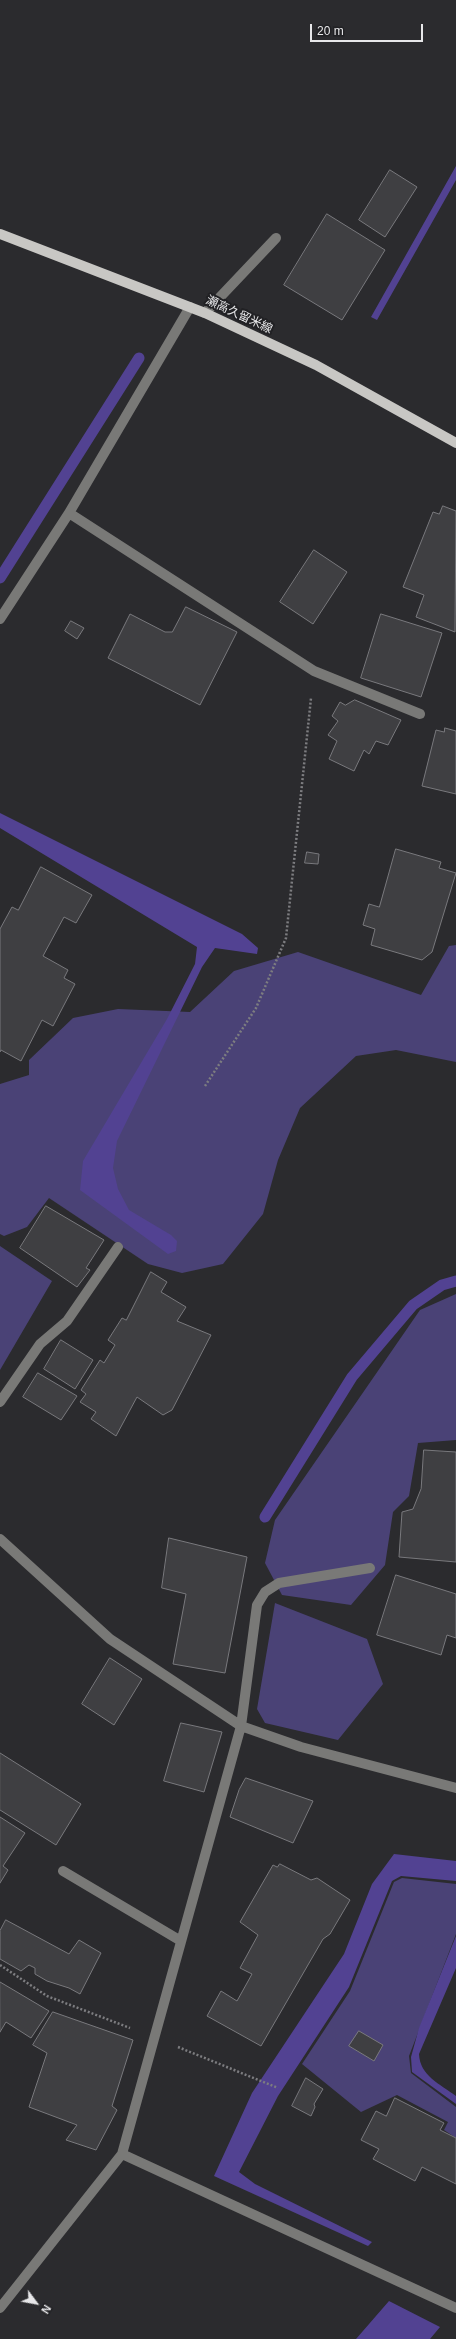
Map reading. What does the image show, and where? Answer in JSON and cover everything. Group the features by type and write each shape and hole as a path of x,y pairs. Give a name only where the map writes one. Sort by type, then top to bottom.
{"main road":[{"name":"瀬高久留米線","path":"0,234 205,313 316,365 456,443"}],"street":[{"path":"205,313 276,238"},
{"path":"0,619 69,512 190,307"},
{"path":"69,512 314,671 420,714"},
{"path":"0,1402 40,1344 67,1321 118,1247"},
{"path":"0,1539 110,1639 241,1726 301,1747 456,1788"},
{"path":"0,2308 122,2154 241,1726 257,1605 265,1592 279,1582 370,1568"},
{"path":"63,1871 181,1941"},
{"path":"122,2154 456,2308"}],"path":[{"path":"205,1086 256,1008 286,938 314,671"},
{"path":"0,1965 48,1996 278,2088"}],"shaded area":[{"path":"456,166 456,180 377,320 371,317"},
{"path":"0,813 242,934 258,948 257,954 215,948 202,967 117,1141 113,1168 118,1189 129,1210 171,1235 177,1241 176,1251 168,1254 80,1190 83,1161 167,1019 195,964 197,947 0,828"},
{"path":"456,945 456,1062 396,1050 356,1056 300,1108 278,1160 263,1214 223,1264 182,1273 148,1264 49,1198 27,1227 4,1236 0,1234 0,1084 29,1075 29,1060 73,1018 118,1009 190,1012 234,971 298,952 421,995 449,946"},
{"path":"0,1246 52,1281 0,1370"},
{"path":"456,1294 456,1440 418,1443 409,1496 393,1512 385,1565 351,1605 282,1595 265,1563 275,1520 420,1310"},
{"path":"275,1603 367,1639 383,1684 338,1740 265,1723 257,1709"},
{"path":"394,1854 456,1861 456,1881 401,1876 392,1881 349,1987 278,2096 239,2172 255,2184 372,2242 368,2246 214,2176 252,2093 344,1954 372,1884"},
{"path":"402,1878 456,1884 456,1934 409,2056 411,2073 456,2107 456,2138 444,2130 448,2122 397,2095 361,2112 302,2064 350,1991 394,1882"},
{"path":"456,1936 456,1968 419,2054 420,2062 427,2074 456,2096 456,2104 412,2072 411,2057 419,2028"},
{"path":"389,2301 440,2327 430,2339 356,2339"}],"building":[{"path":"390,170 417,187 385,237 359,220"},
{"path":"327,214 385,250 342,320 284,285"},
{"path":"443,506 456,511 455,632 416,617 424,595 403,587 433,512 439,514"},
{"path":"314,550 347,572 313,624 280,602"},
{"path":"186,607 237,632 200,705 108,658 130,614 165,632 172,632"},
{"path":"381,614 442,633 421,697 361,678"},
{"path":"71,621 84,628 77,639 65,631"},
{"path":"355,700 401,720 388,745 376,741 369,754 364,750 354,771 329,759 337,741 328,735 338,721 332,716 340,702 345,705"},
{"path":"445,728 456,731 456,794 422,786 436,730 444,732"},
{"path":"396,849 441,862 439,868 456,873 432,952 422,960 371,945 375,929 363,925 369,904 379,907"},
{"path":"307,852 319,854 318,864 305,863"},
{"path":"41,867 92,895 76,923 64,917 43,956 68,970 64,978 75,984 53,1026 42,1020 21,1061 1,1050 0,1052 0,929 12,907 18,910"},
{"path":"46,1206 104,1240 86,1268 90,1270 77,1287 20,1248"},
{"path":"151,1272 167,1282 161,1292 186,1307 177,1321 211,1335 172,1410 163,1415 137,1397 116,1436 91,1419 96,1412 80,1402 86,1394 81,1390 100,1360 104,1363 115,1345 108,1340 122,1318 126,1320"},
{"path":"61,1340 93,1360 75,1389 44,1369"},
{"path":"38,1373 77,1396 61,1420 23,1397"},
{"path":"424,1450 456,1452 456,1562 399,1557 402,1512 413,1509 421,1489"},
{"path":"169,1538 247,1557 225,1673 173,1664 186,1594 162,1588"},
{"path":"396,1575 456,1594 456,1638 447,1635 441,1655 377,1635"},
{"path":"110,1658 142,1679 114,1725 82,1704"},
{"path":"181,1723 222,1732 204,1792 164,1781"},
{"path":"0,1753 81,1804 56,1845 0,1810"},
{"path":"246,1778 313,1801 293,1843 230,1817 239,1790"},
{"path":"0,1817 25,1833 3,1866 8,1870 0,1883"},
{"path":"280,1864 311,1880 317,1878 350,1900 330,1934 323,1939 261,2046 207,2016 221,1991 237,2001 252,1974 240,1968 258,1935 240,1922 273,1865 277,1867"},
{"path":"6,1920 69,1954 79,1940 101,1953 80,1994 69,1988 47,1981 35,1974 35,1968 29,1965 21,1971 0,1959 0,1931"},
{"path":"0,1982 49,2011 31,2038 6,2022 0,2032"},
{"path":"53,2012 133,2040 112,2106 117,2110 96,2150 66,2140 77,2125 29,2107 47,2053 33,2045"},
{"path":"359,2031 383,2045 374,2061 349,2046"},
{"path":"306,2078 323,2089 314,2104 315,2107 311,2116 292,2106"},
{"path":"395,2098 444,2123 440,2130 456,2138 456,2184 422,2167 415,2181 373,2159 379,2149 361,2140 376,2111 386,2116"}],"waterway":[{"path":"0,578 139,358"},
{"path":"265,1517 352,1377 413,1305 442,1285 456,1281"}]}
